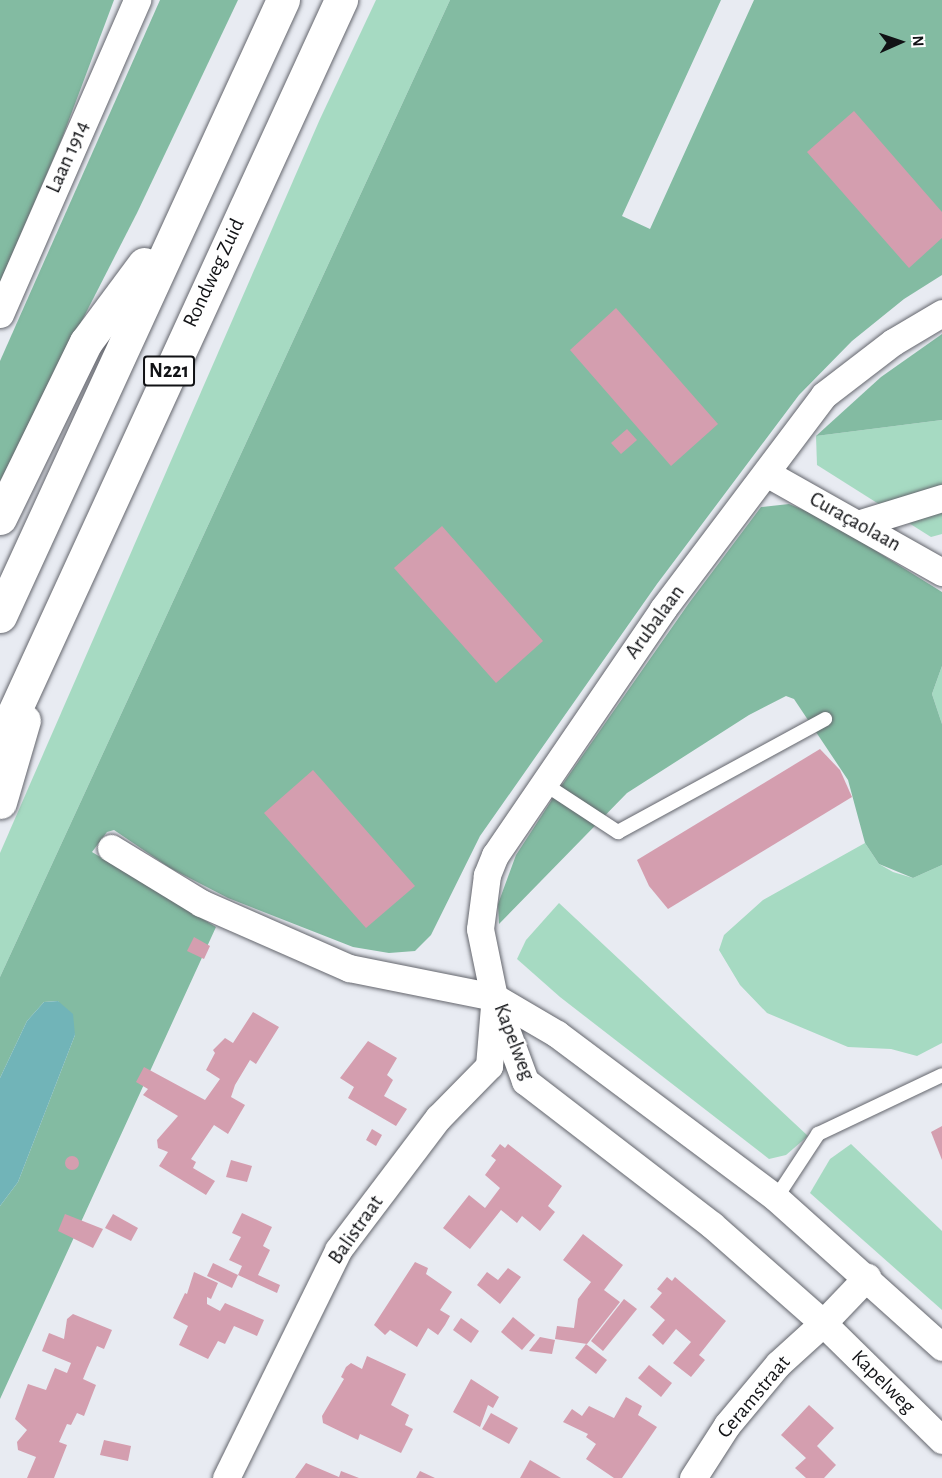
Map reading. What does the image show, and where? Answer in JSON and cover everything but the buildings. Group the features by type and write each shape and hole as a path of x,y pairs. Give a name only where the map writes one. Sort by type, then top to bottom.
{"main road":[{"name":"N221","path":"0,616 186,207 284,0"},
{"name":"Rondweg Zuid","path":"0,743 53,622 341,0"},
{"name":"N221","path":"0,518 86,342 186,207"},
{"name":"N221","path":"0,802 53,622"}],"street":[{"name":"Laan 1914","path":"0,314 137,0"},
{"name":"Arubalaan","path":"494,997 480,928 490,865 543,783 663,609 768,474 824,395 893,342 942,313"},
{"name":"Curaçaolaan","path":"768,474 861,524 942,572"},
{"path":"861,524 942,498"},
{"path":"111,848 201,903 349,968 494,997"},
{"name":"Kapelweg","path":"494,997 556,1034 776,1198 867,1277 942,1347"},
{"name":"Kapelweg","path":"494,997 525,1081 712,1225 823,1323 942,1440"},
{"name":"Balistraat","path":"226,1478 338,1250 438,1118 489,1066 494,997"},
{"path":"823,1323 867,1277"},
{"name":"Ceramstraat","path":"693,1478 727,1425 778,1364 823,1323"}],"lane":[{"path":"543,783 618,832 825,719"},
{"path":"776,1198 818,1134 942,1075"}],"green space":[{"path":"0,0 114,0 61,141 0,282"},
{"path":"160,0 238,0 137,213 0,481 0,361"},
{"path":"376,0 450,0 0,977 0,853 320,119"},
{"path":"450,0 721,0 622,216 650,229 754,0 942,0 942,275 904,299 852,341 799,395 657,584 480,836 431,935 415,951 389,953 353,947 228,898 170,868 114,830 107,832 92,852 216,927 0,1399 0,1206 18,1182 75,1035 58,1001 44,1002 27,1021 0,1078 0,977"},
{"path":"942,334 942,420 816,436 881,377"},
{"path":"942,420 942,534 931,537 817,465 816,436"},
{"path":"789,504 823,518 942,592 942,666 932,694 942,724 942,865 913,878 879,864 865,843 848,780 794,699 786,696 749,715 627,793 499,924 498,904 516,855 555,795 689,603 761,507"},
{"path":"942,666 942,724 932,694"},
{"path":"865,843 879,864 893,872 913,878 942,865 942,1043 917,1056 891,1049 848,1047 767,1013 740,985 719,950 724,935 763,900"},
{"path":"559,903 808,1136 786,1155 769,1159 560,997 517,959 526,940"},
{"path":"851,1144 942,1231 942,1310 810,1193 830,1159"}],"water":[{"path":"58,1001 73,1014 75,1035 18,1182 0,1206 0,1078 27,1021 44,1002"}]}
